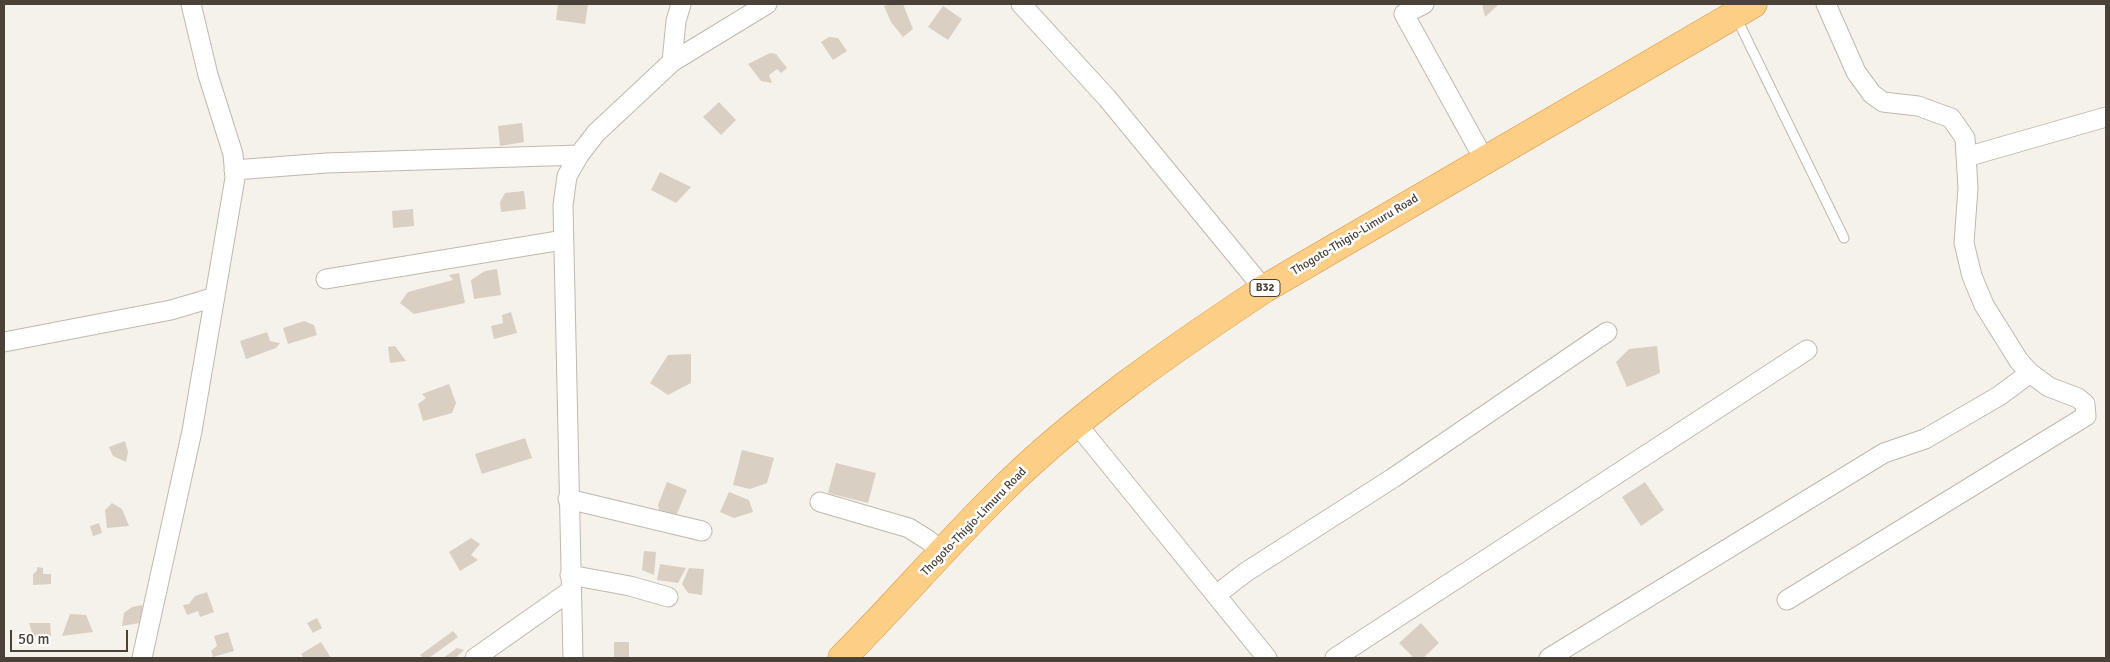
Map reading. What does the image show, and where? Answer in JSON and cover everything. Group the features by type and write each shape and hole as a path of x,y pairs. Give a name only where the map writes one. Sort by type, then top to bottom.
{"highway":[{"name":"Thogoto-Thigio-Limuru Road","path":"842,658 1001,491 1076,423 1191,336 1264,289 1742,8"}],"street":[{"path":"142,658 192,431 231,205 234,170 233,154 208,75 191,4"},
{"path":"672,62 676,22 681,4"},
{"path":"573,658 563,240 563,205 567,176 579,154 596,133 672,62 767,4"},
{"path":"1021,4 1107,98 1264,289"},
{"path":"1424,4 1401,9 1484,159"},
{"path":"1787,600 2086,416 2085,404 2078,398 2049,387 2030,374 2019,362 1984,305 1972,276 1964,243 1968,188 1965,138 1951,118 1918,106 1883,102 1872,94 1856,72 1826,4"},
{"path":"1966,157 2106,117"},
{"path":"234,170 326,163 579,154"},
{"path":"326,279 563,240"},
{"path":"4,342 171,310 215,297"},
{"path":"1216,595 1246,572 1393,478 1607,332"},
{"path":"1335,658 1807,350"},
{"path":"1549,658 1884,453 1925,439 1999,396 2030,374"},
{"path":"1076,423 1267,658"},
{"path":"568,499 702,530"},
{"path":"820,502 909,528 928,540 943,553"},
{"path":"475,658 570,583 630,586 668,597"}],"lane":[{"path":"1742,8 1844,238"}],"building":[{"path":"558,4 588,4 585,24 556,20"},
{"path":"903,4 913,29 903,37 891,22 884,6"},
{"path":"1482,4 1498,4 1498,5 1485,17"},
{"path":"943,6 962,19 948,40 928,27"},
{"path":"829,37 838,38 847,51 833,60 821,42"},
{"path":"770,53 776,54 787,68 781,73 777,69 769,75 772,83 761,81 748,64"},
{"path":"719,102 736,120 721,135 703,117"},
{"path":"522,123 524,142 500,146 498,126"},
{"path":"660,172 691,187 676,203 651,190"},
{"path":"524,191 526,209 501,212 500,202 505,193"},
{"path":"413,209 414,226 393,228 392,211"},
{"path":"497,269 501,295 474,299 471,280 485,271"},
{"path":"459,273 465,303 414,314 400,303 408,292 453,280 449,275"},
{"path":"511,312 517,333 494,339 491,326 503,323 502,315"},
{"path":"304,321 314,325 317,335 288,344 283,328"},
{"path":"267,332 270,341 280,343 276,348 246,359 240,341"},
{"path":"395,346 406,361 390,363 388,347"},
{"path":"1657,346 1660,373 1627,387 1616,362 1629,349"},
{"path":"691,354 691,383 668,395 650,383 668,355"},
{"path":"449,384 456,403 452,413 423,421 418,404 426,398 422,394"},
{"path":"525,438 532,458 482,474 475,454"},
{"path":"125,441 128,452 126,462 113,456 109,447"},
{"path":"742,450 774,458 767,483 750,489 733,485"},
{"path":"836,463 876,473 868,503 828,493"},
{"path":"667,482 687,490 676,516 659,510 658,505"},
{"path":"1645,482 1664,510 1641,526 1622,497"},
{"path":"729,492 749,500 753,512 734,518 720,512"},
{"path":"112,503 122,509 129,526 107,528 105,510"},
{"path":"99,523 102,533 93,536 90,526"},
{"path":"471,538 480,544 471,555 478,560 460,571 449,552"},
{"path":"644,551 656,552 654,575 642,570"},
{"path":"660,564 686,568 678,583 657,580"},
{"path":"37,567 43,568 43,574 51,574 51,584 33,585 33,574 37,571"},
{"path":"689,568 704,569 702,595 688,593 682,584"},
{"path":"207,592 214,612 200,617 198,611 187,615 183,605 189,604 195,596"},
{"path":"142,605 145,622 122,626 124,613 132,607"},
{"path":"70,614 86,615 93,632 62,636"},
{"path":"317,618 322,628 313,633 307,623"},
{"path":"29,623 50,623 51,636 33,636"},
{"path":"1421,623 1439,643 1423,658 1414,658 1399,643"},
{"path":"453,631 458,637 429,658 423,658 420,655"},
{"path":"228,632 234,651 213,657 211,651 217,646 214,636"},
{"path":"321,642 331,658 304,658 301,654"},
{"path":"614,642 629,642 629,658 614,658"},
{"path":"457,648 464,650 455,658 443,658"}]}
